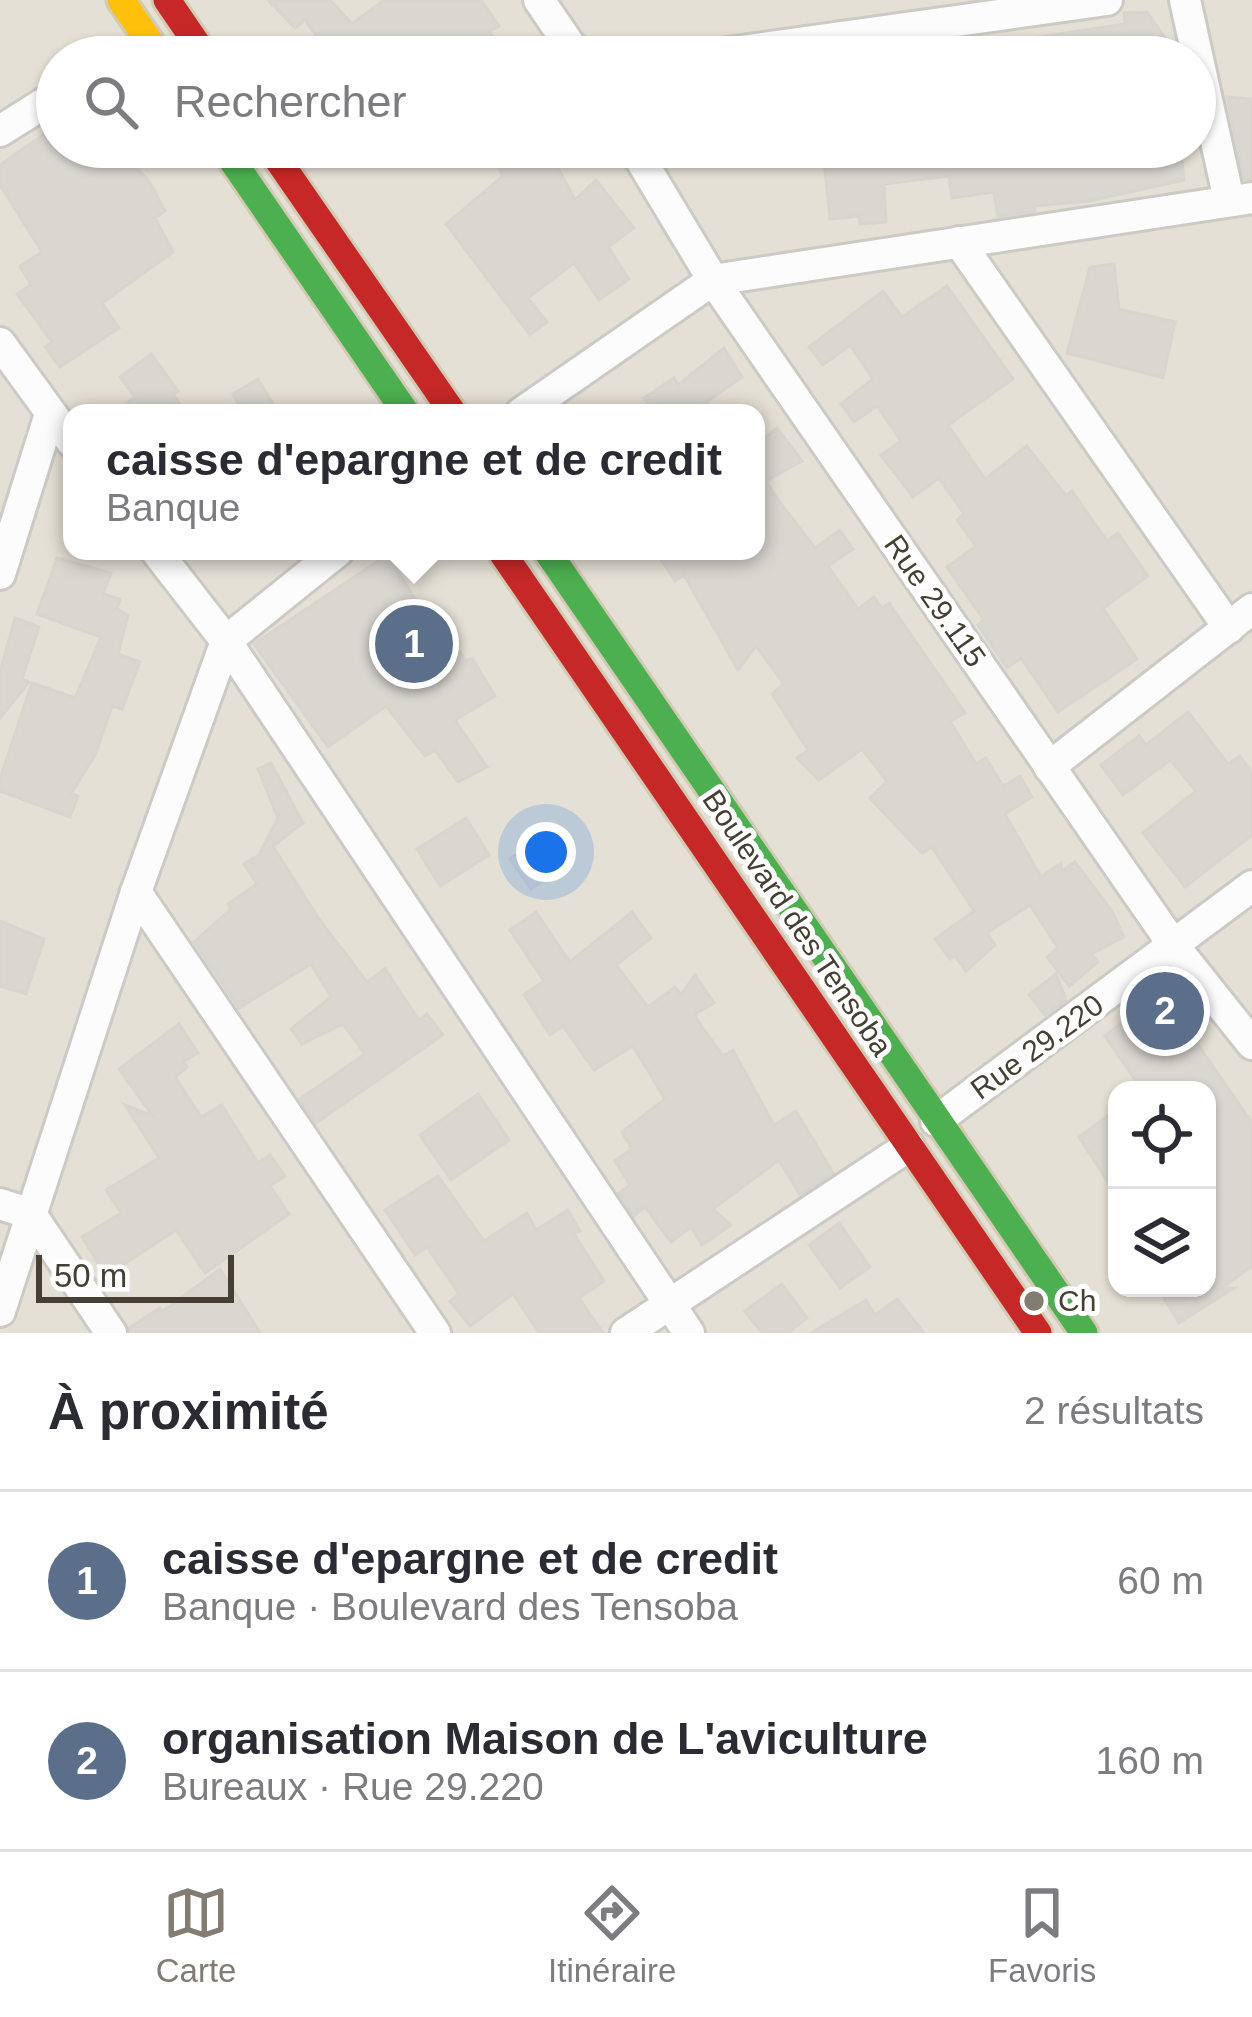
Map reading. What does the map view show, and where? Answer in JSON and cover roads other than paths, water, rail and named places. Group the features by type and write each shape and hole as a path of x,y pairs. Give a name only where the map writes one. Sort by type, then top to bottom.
{"main road":[{"path":"122,0 146,36"},
{"path":"173,9 192,36"},
{"path":"237,168 400,404"},
{"path":"284,168 447,404"},
{"name":"Boulevard des Tensoba","path":"507,560 1038,1333"},
{"name":"Boulevard des Tensoba","path":"553,560 1084,1333"}],"street":[{"path":"173,9 205,0"},
{"path":"539,0 564,36"},
{"path":"849,36 1107,0"},
{"path":"1185,0 1195,36"},
{"path":"0,130 36,108"},
{"path":"534,404 712,280 1240,199 1216,112"},
{"name":"Rue 29.115","path":"645,168 712,280 1174,946 1252,1045"},
{"path":"959,242 1240,619 1049,767"},
{"path":"0,343 63,431"},
{"path":"0,574 50,414"},
{"path":"163,560 226,641 689,1333"},
{"path":"0,1312 136,892 226,641 327,560"},
{"name":"Rue 29.220","path":"936,1121 1252,886"},
{"path":"136,892 435,1333"},
{"path":"626,1333 910,1146"},
{"path":"0,1204 31,1214 111,1333"}],"place":[{"name":"caisse d'epargne et de credit","path":"414,644"},
{"name":"organisation Maison de L'aviculture","path":"1165,1011"},
{"name":"Ch","path":"1034,1301"}]}
